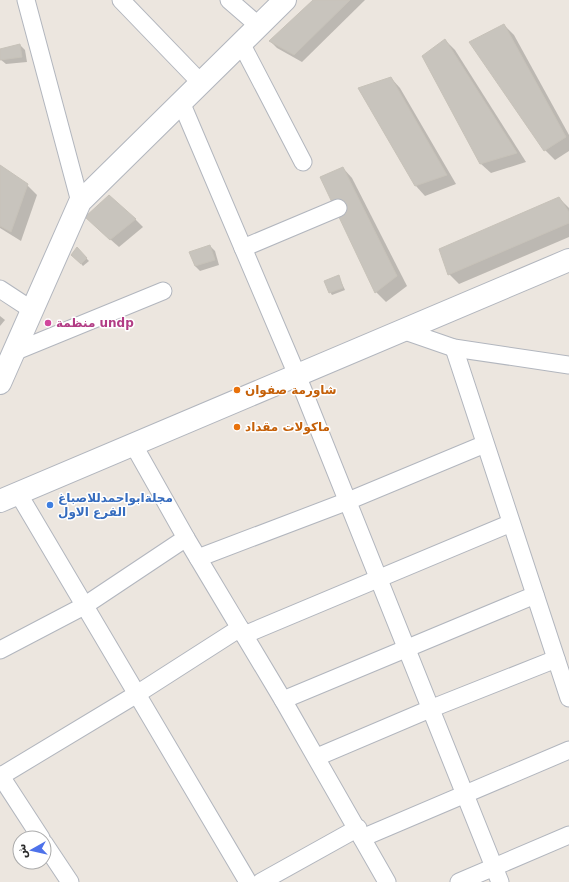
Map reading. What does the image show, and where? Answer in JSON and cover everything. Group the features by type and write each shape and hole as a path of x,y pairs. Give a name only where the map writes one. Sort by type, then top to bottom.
{"street":[{"path":"26,0 80,202"},
{"path":"121,0 201,83"},
{"path":"229,0 258,26"},
{"path":"0,383 80,202 285,0"},
{"path":"241,43 303,162"},
{"path":"181,102 297,375 497,875"},
{"path":"243,248 338,208"},
{"path":"248,882 84,606 9,497 569,260"},
{"path":"0,289 32,310"},
{"path":"14,352 163,291"},
{"path":"402,330 454,348 569,365"},
{"path":"454,348 569,698"},
{"path":"134,444 186,538 317,757 387,882"},
{"path":"198,558 348,501 485,444"},
{"path":"36,830 0,776 242,631 378,578 511,523"},
{"path":"0,650 84,606 186,538"},
{"path":"283,700 535,595"},
{"path":"317,757 430,709 556,659"},
{"path":"261,882 360,833 464,794 569,750"},
{"path":"459,882 497,875 569,835"},
{"path":"52,855 70,882"}],"building":[{"path":"313,0 350,0 294,55 269,41"},
{"path":"504,24 566,137 544,151 469,42"},
{"path":"445,39 517,153 480,164 422,56"},
{"path":"20,44 22,57 0,60 0,49"},
{"path":"391,77 447,175 415,186 358,88"},
{"path":"0,165 28,184 11,232 0,226"},
{"path":"343,167 397,276 375,293 320,177"},
{"path":"109,195 136,219 110,240 85,217"},
{"path":"559,197 569,212 569,223 448,275 439,249"},
{"path":"210,245 215,260 195,266 189,252"},
{"path":"77,247 87,258 81,264 71,255"},
{"path":"339,275 343,288 329,293 324,281"}],"place":[{"name":"منظمة undp","path":"48,323"},
{"name":"شاورمة صفوان","path":"237,390"},
{"name":"ماكولات مقداد","path":"237,427"},
{"name":"مجلةابواحمدللاصباغ الفرع الاول","path":"50,505"}]}
